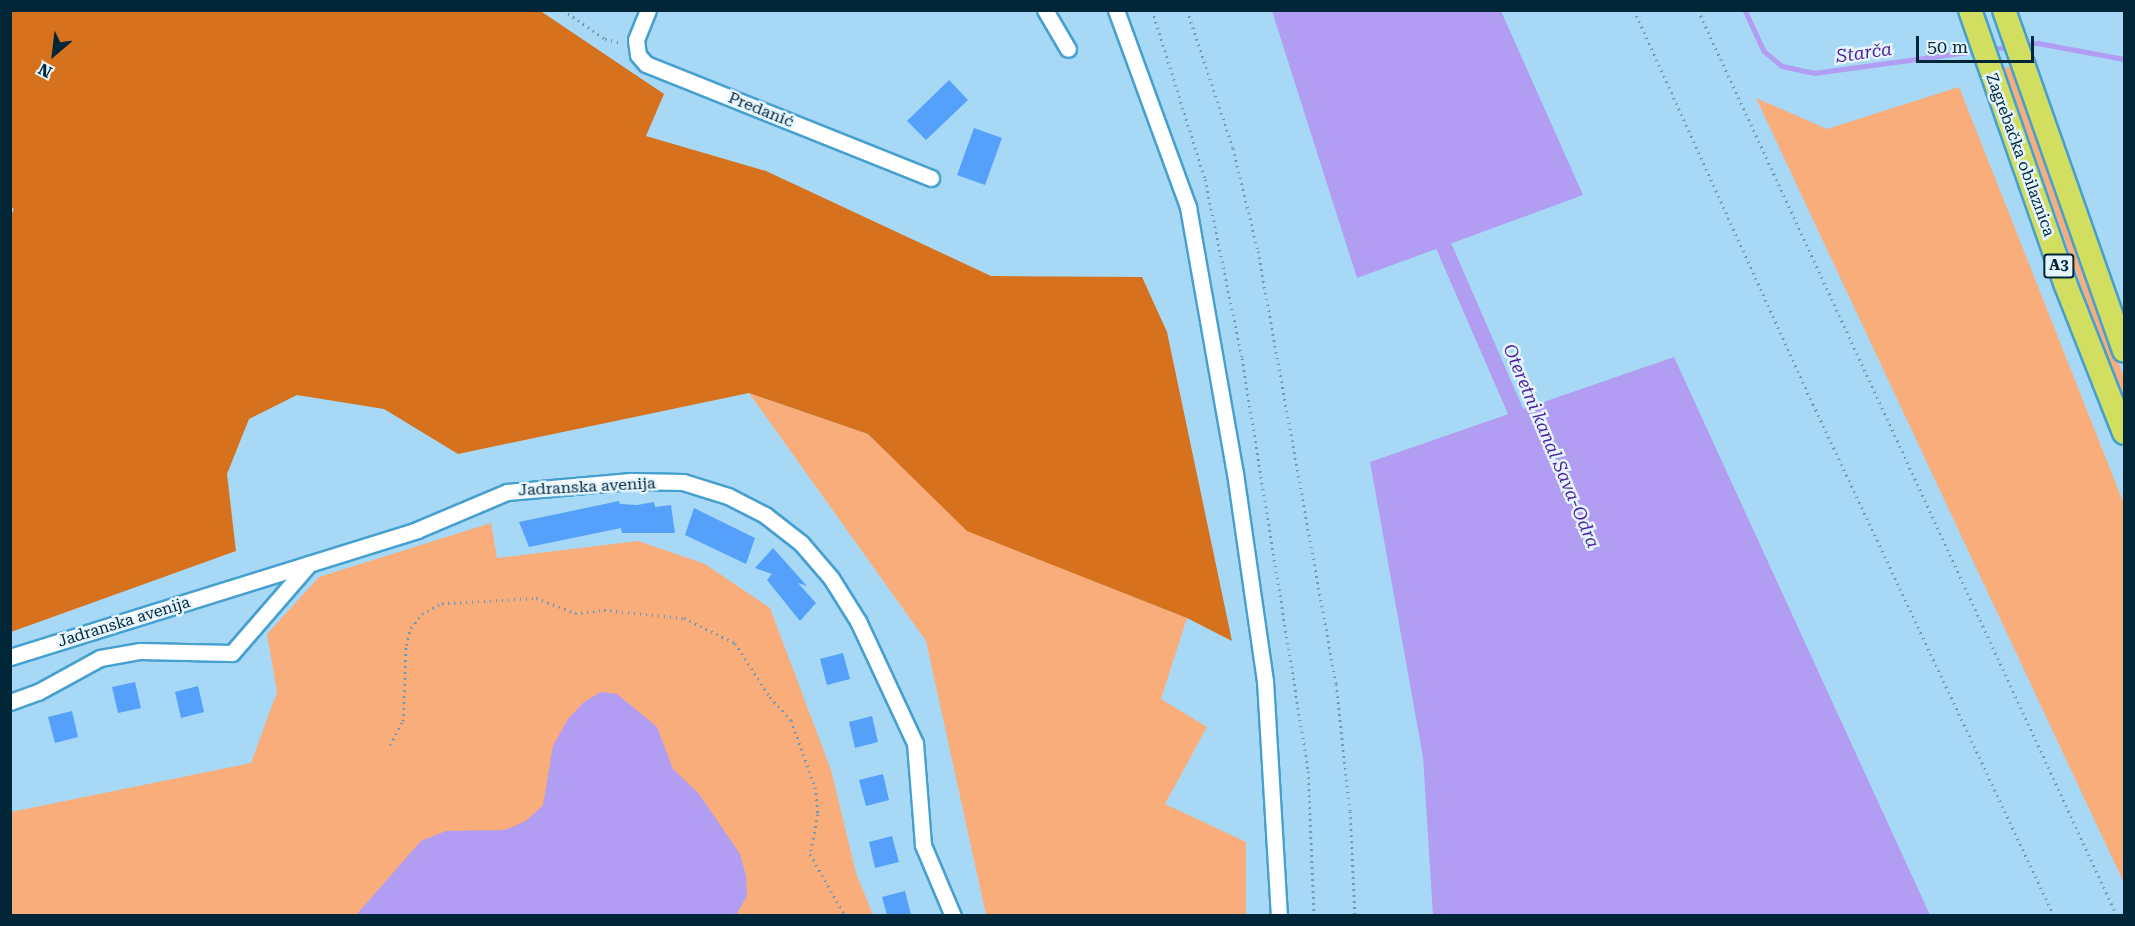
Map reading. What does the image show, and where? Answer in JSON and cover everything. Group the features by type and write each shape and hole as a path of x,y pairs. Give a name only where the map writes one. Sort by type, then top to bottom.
{"highway":[{"name":"Zagrebačka obilaznica","path":"2004,12 2027,86 2124,350"},
{"name":"Zagrebačka obilaznica","path":"1972,18 1998,97 2124,433"}],"street":[{"path":"636,40 648,10"},
{"path":"1045,10 1068,49"},
{"path":"1116,10 1190,217 1234,473 1265,681 1279,915"},
{"name":"Predanić","path":"636,40 638,55 646,64 931,178"},
{"name":"Jadranska avenija","path":"10,657 417,530 507,492 631,481 683,482 728,496 765,515 801,543 831,578 858,621 915,743 923,845 953,915"},
{"path":"10,702 38,692 100,658 140,651 232,653 309,564"}],"path":[{"path":"564,10 605,39 618,44 636,40"},
{"path":"1152,10 1205,179 1242,357 1308,771 1314,915"},
{"path":"1187,10 1233,148 1258,251 1336,684 1350,811 1355,915"},
{"path":"1634,10 1813,404 2054,915"},
{"path":"1698,10 2117,915"},
{"path":"390,746 403,721 406,645 411,628 422,614 442,603 536,598 575,613 604,610 684,618 735,643 770,697 783,707 791,720 815,787 818,814 810,854 845,915"}],"shaded area":[{"path":"539,10 664,94 646,136 766,171 991,276 1142,277 1167,332 1232,641 1187,618 967,531 868,434 749,393 458,454 384,409 297,395 249,419 227,474 236,551 11,632 10,218 14,209 10,207 11,11"},
{"path":"2012,66 2124,378 2124,407 2004,68"},
{"path":"1959,87 2124,504 2124,883 1756,98 1827,129"},
{"path":"749,393 868,434 968,531 1187,618 1161,699 1207,727 1165,804 1246,842 1246,915 986,915 926,641"},
{"path":"491,523 497,558 638,541 705,564 770,608 831,770 856,873 873,915 11,916 11,812 251,763 277,692 267,634 319,577"}],"water":[{"path":"1272,11 1501,11 1583,195 1357,278"},
{"path":"1674,357 1930,915 1433,915 1423,757 1370,462"},
{"path":"601,692 617,694 657,727 673,769 699,794 740,854 746,876 747,896 736,915 356,915 421,841 446,831 505,830 526,821 543,805 553,746 568,719 584,702"}],"building":[{"path":"949,80 968,100 926,140 907,121"},
{"path":"974,128 1002,138 985,185 957,175"},
{"path":"619,501 620,504 637,505 654,502 655,507 671,505 675,533 622,533 621,528 529,547 519,522"},
{"path":"694,508 755,538 746,564 685,535"},
{"path":"773,548 807,586 798,583 816,603 800,621 767,580 772,574 755,568"},
{"path":"843,653 850,679 827,685 820,659"},
{"path":"135,682 141,708 118,713 112,687"},
{"path":"198,686 204,712 181,718 175,692"},
{"path":"72,711 78,737 55,743 48,717"},
{"path":"872,716 878,742 855,748 849,722"},
{"path":"883,774 889,800 866,806 859,780"},
{"path":"892,836 899,862 875,868 869,842"},
{"path":"905,891 911,915 887,915 882,897"}],"waterway":[{"name":"Starča","path":"1745,10 1764,51 1782,66 1814,73 1976,51"},
{"name":"Starča","path":"2023,45 2038,43 2124,59"},
{"name":"Starča","path":"1990,49 2009,47"},
{"name":"Oteretni kanal Sava-Odra","path":"1435,226 1524,431"}]}
